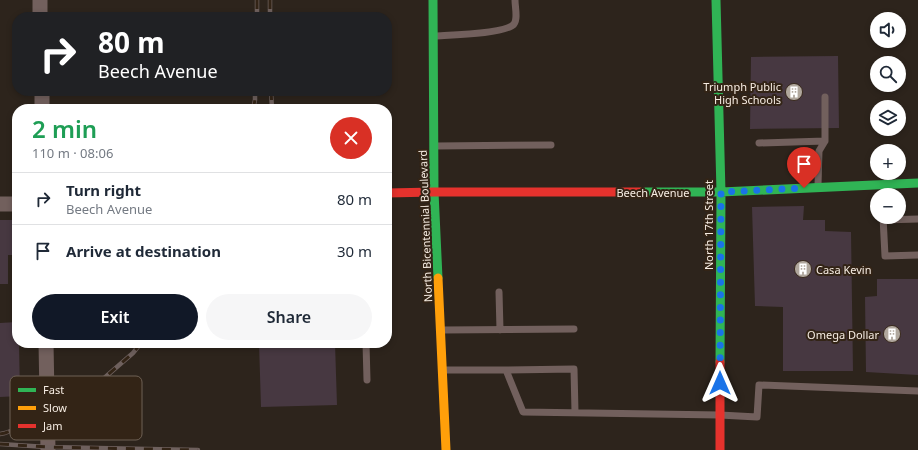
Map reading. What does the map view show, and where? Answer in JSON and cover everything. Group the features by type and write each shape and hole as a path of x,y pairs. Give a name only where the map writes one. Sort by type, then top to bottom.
{"street":[{"path":"40,0 40,12"},
{"name":"North Bicentennial Boulevard","path":"433,0 434,192 446,450"},
{"name":"North 17th Street","path":"716,0 721,192 720,450"},
{"name":"Beech Avenue","path":"392,194 434,192 721,192 818,187 881,187 918,183"},
{"path":"0,204 12,204"},
{"path":"46,348 47,376"},
{"path":"48,440 48,450"}],"lane":[{"path":"433,36 491,32 511,27 515,22 515,0"},
{"path":"818,187 819,151 825,141 825,97"},
{"path":"759,143 825,141"},
{"path":"434,146 552,145"},
{"path":"906,219 918,219"},
{"path":"883,224 885,256 918,255"},
{"path":"499,292 500,330"},
{"path":"441,330 574,329"},
{"path":"366,348 367,380"},
{"path":"443,370 574,369 575,412"},
{"path":"506,370 523,412 758,417 759,385 918,391"}],"building":[{"name":"Triumph Public High Schools","path":"838,56 839,128 750,129 751,57"},
{"name":"Casa Kevin","path":"804,206 803,220 825,220 825,231 851,232 853,371 783,371 783,307 755,306 752,207"},
{"path":"0,220 12,220 12,255 8,255 8,284 0,284"},
{"name":"Omega Dollar","path":"877,279 918,279 918,375 866,372 865,297 877,296"},
{"path":"12,322 12,348 19,348 20,376 10,376 10,396 0,397 0,323"},
{"path":"259,348 335,348 337,405 261,407"}],"railway":[{"path":"257,0 257,12"},
{"path":"270,0 270,12"},
{"path":"254,104 255,96"},
{"path":"271,96 272,104"},
{"path":"107,376 137,348"},
{"path":"0,434 10,431"},
{"path":"0,444 47,447 198,450"}],"traffic: fast":[{"path":"433,0 434,192 438,278"},
{"path":"716,0 721,192 720,362"},
{"path":"642,192 721,192 918,183"}],"traffic: slow":[{"path":"438,278 446,450"}],"traffic: jam":[{"path":"392,193 642,192"},
{"path":"720,362 720,450"}],"place":[{"name":"Triumph Public High Schools","path":"794,92"},
{"name":"Casa Kevin","path":"803,269"},
{"name":"Omega Dollar","path":"892,334"}],"route":[{"path":"720,383 721,192 804,188"}]}
